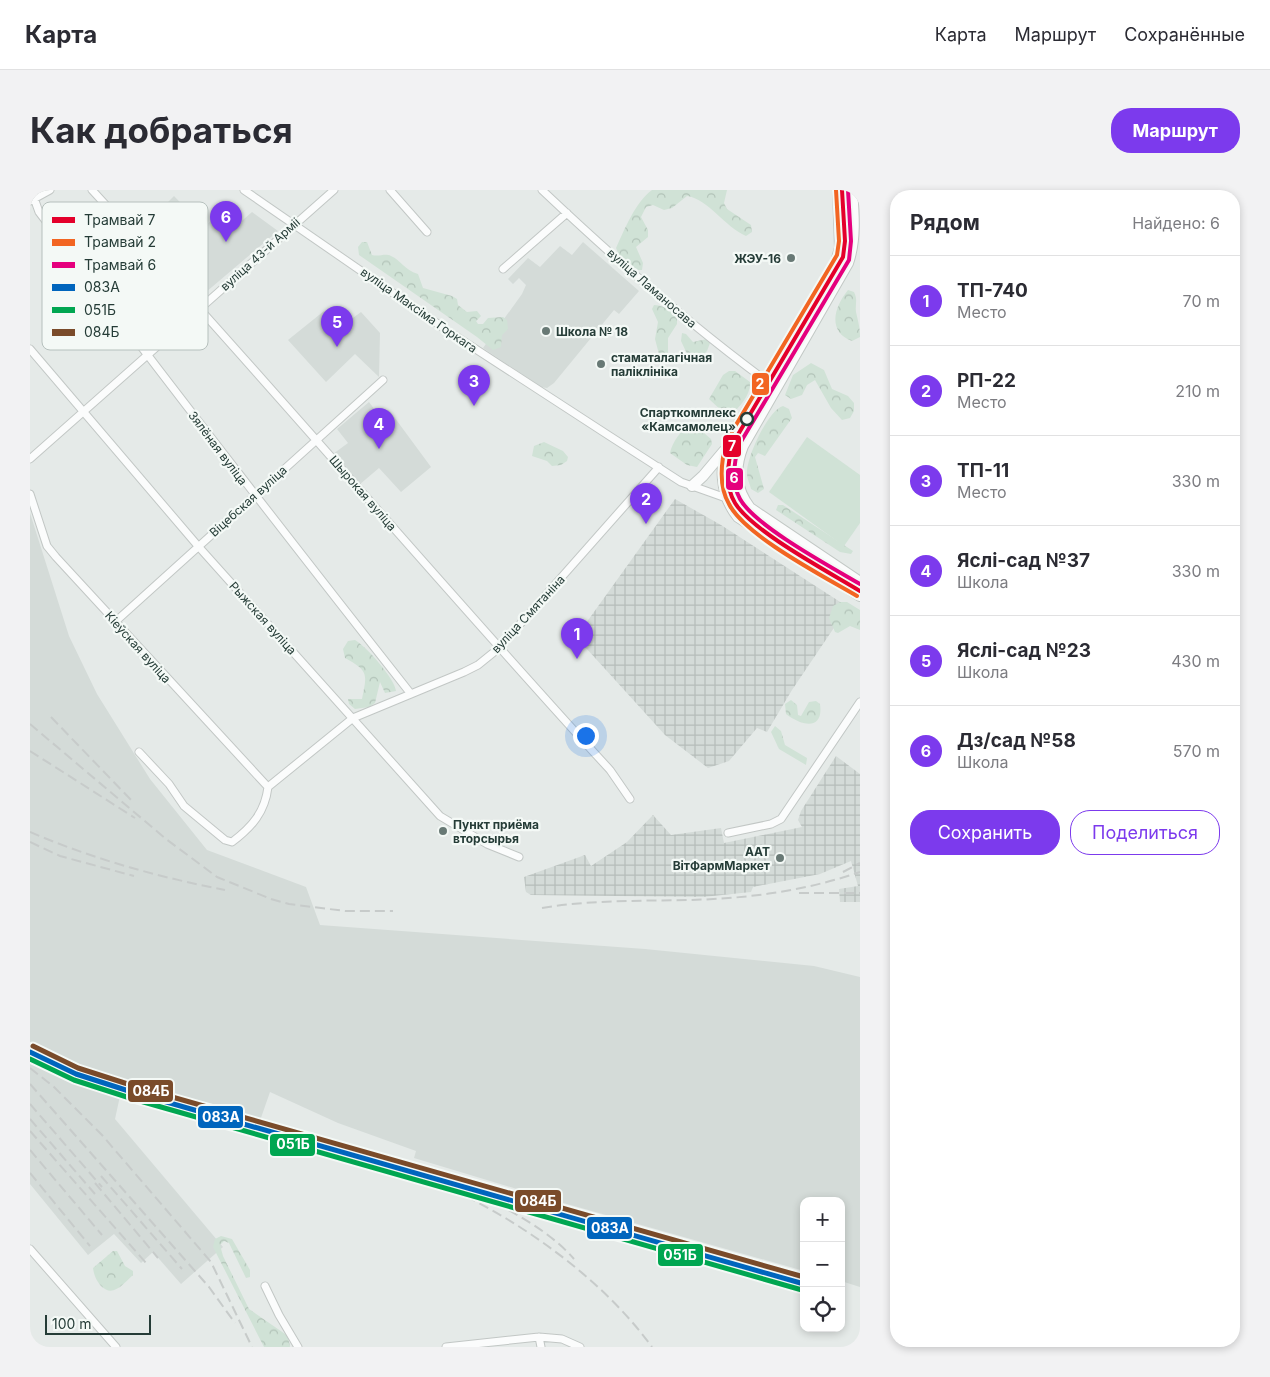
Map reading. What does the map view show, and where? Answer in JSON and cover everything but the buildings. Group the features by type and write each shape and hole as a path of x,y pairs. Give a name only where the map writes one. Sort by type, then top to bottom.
{"main road":[{"path":"692,486 703,476 727,446 836,262 840,248 838,190"},
{"path":"741,492 737,482 738,459 776,388 841,277 852,252 852,190"},
{"path":"727,446 723,475 726,498 738,517 860,596"},
{"name":"вуліца Максіма Горкага","path":"741,492 750,508"},
{"name":"вуліца Максіма Горкага","path":"726,498 750,508 860,582"}],"street":[{"path":"32,199 50,190"},
{"name":"Шырокая вуліца","path":"92,190 103,202"},
{"name":"вуліца Максіма Горкага","path":"244,190 475,349 659,468 692,486 726,498"},
{"name":"вуліца 43-й Арміі","path":"208,301 334,190"},
{"path":"390,190 427,232"},
{"name":"вуліца Ламаносава","path":"542,190 670,305 776,388"},
{"name":"Зялёная вуліца","path":"32,199 42,216"},
{"path":"839,207 853,206"},
{"path":"503,269 567,213"},
{"path":"840,248 852,252"},
{"name":"Шырокая вуліца","path":"208,317 499,648 610,770 630,799"},
{"name":"Рыжская вуліца","path":"30,349 198,546 440,816 487,844 519,858"},
{"name":"Зялёная вуліца","path":"143,350 254,495 411,694"},
{"name":"вуліца 43-й Арміі","path":"30,459 153,350"},
{"name":"Віцебская вуліца","path":"114,622 383,380"},
{"name":"вуліца Смятаніна","path":"268,787 353,718 478,665 499,648 659,468"},
{"path":"726,498 741,492"},
{"name":"Кіеўская вуліца","path":"30,494 47,546 114,622 268,787"},
{"path":"728,833 771,824 781,819 860,702"},
{"path":"139,752 169,784 184,806 225,840 232,842 259,815 266,804 268,787"},
{"path":"30,1249 116,1347"},
{"path":"266,1286 298,1347"},
{"path":"446,1347 539,1337 562,1338 580,1347"},
{"path":"539,1337 541,1347"}],"shaded area":[{"path":"174,196 180,202 168,202"},
{"path":"252,212 278,231 208,290 208,224 220,213 236,226"},
{"name":"Школа № 18","path":"583,242 639,291 619,314 614,310 554,383 547,388 541,387 483,348 522,294 526,285 519,278 513,284 508,279 528,258 540,267 560,246 572,255"},
{"path":"324,311 342,326 361,312 380,333 379,377 355,354 326,382 288,340"},
{"path":"369,402 378,414 389,410 431,467 401,492 379,468 359,485 333,454 348,443 337,429"},
{"path":"675,499 721,525 848,607 792,690 767,732 757,728 729,761 708,768 665,735 576,637"},
{"path":"30,513 69,636 97,694 150,779 207,850 306,887 320,925 645,949 814,966 860,977 860,1287 845,1282 845,1197 800,1197 800,1270 560,1202 414,1158 416,1151 338,1123 270,1092 255,1135 120,1096 115,1119 223,1247 181,1284 153,1252 141,1263 114,1234 88,1255 30,1184"},
{"path":"836,756 860,774 860,902 840,902 839,889 858,886 851,861 820,874 753,887 751,892 703,897 531,895 526,892 524,877 585,855 591,866 627,842 653,815 671,835 721,828 724,843 802,827 798,820 801,811"}],"green space":[{"path":"652,190 727,190 724,203 727,209 751,225 752,232 746,236 738,232 702,202 687,196 672,208 664,210 653,205 646,207 641,217 648,230 648,237 636,247 643,263 642,270 635,270 619,255 616,248 636,208"},
{"path":"362,242 367,242 372,255 391,256 409,270 418,274 423,288 452,296 457,299 458,305 467,312 477,311 481,316 476,321 478,324 483,324 488,318 503,317 507,320 508,329 502,335 501,347 493,350 359,255 358,247"},
{"path":"848,290 854,292 855,295 860,330 860,337 852,341 839,332 835,318 839,304"},
{"path":"654,305 667,308 677,318 677,324 668,338 668,356 665,360 660,358 655,339 658,322 652,309"},
{"path":"682,333 686,334 693,342 707,339 710,343 707,351 697,361 689,358 681,341"},
{"path":"811,363 824,370 832,389 848,396 854,403 854,411 850,418 842,420 831,408 815,380 807,385 802,395 791,399 785,395 793,375"},
{"path":"729,371 735,371 750,382 747,396 731,415 725,414 709,399 723,375"},
{"path":"783,406 789,409 792,418 765,456 758,453 755,457 764,489 758,493 751,489 747,478 750,457 765,425 777,409"},
{"path":"691,425 697,427 711,439 712,444 697,467 687,465 670,453 678,437"},
{"path":"807,437 860,475 860,523 844,546 769,492"},
{"path":"544,442 563,451 568,457 567,461 561,465 552,466 547,461 532,456 534,446"},
{"path":"778,505 783,505 853,551 851,554 840,552 776,510"},
{"path":"840,602 847,602 860,610 860,630 850,626 838,633 835,632 829,618 833,606"},
{"path":"355,640 379,663 391,679 396,691 385,693 380,682 375,703 369,707 355,709 349,704 348,699 362,699 365,678 358,666 345,658 343,649 348,641"},
{"path":"791,700 797,705 798,715 801,716 809,702 816,701 820,704 818,719 810,724 798,721 786,714 785,704"},
{"path":"775,726 781,731 785,745 807,758 806,765 779,749 771,732"},
{"path":"221,1236 232,1239 250,1270 250,1277 246,1278 229,1243 224,1241 220,1245 223,1256 249,1309 288,1336 290,1347 264,1347 213,1247 215,1239"},
{"path":"113,1251 117,1251 125,1266 133,1271 133,1275 122,1286 110,1291 99,1284 93,1268"}],"railway":[{"path":"51,717 133,802"},
{"path":"30,724 166,839 217,877 271,899 289,904 345,911 393,911"},
{"path":"30,751 135,818"},
{"path":"30,832 78,851 126,866 225,890"},
{"path":"30,842 60,856 134,876"},
{"path":"843,872 860,863"},
{"path":"542,908 596,902 753,896 796,889 860,872"},
{"path":"799,893 860,893"},
{"path":"30,1068 54,1087 102,1135 211,1262 252,1347"},
{"path":"30,1084 209,1287 235,1323"},
{"path":"30,1104 102,1187"},
{"path":"30,1119 95,1194"},
{"path":"30,1131 146,1263"},
{"path":"288,1131 384,1164"},
{"path":"30,1150 102,1235"},
{"path":"30,1173 90,1246"},
{"path":"101,1176 182,1269"},
{"path":"426,1176 507,1219 567,1260 604,1292 652,1347"},
{"path":"95,1183 158,1258"},
{"path":"469,1189 511,1211 538,1228 574,1259"}],"tram line":[{"name":"2","path":"836,190 839,241 837,255 727,440 722,464 722,481 729,504 751,529 787,555 857,596"},
{"name":"7","path":"842,190 845,241 843,257 733,443 728,481 735,503 758,526 774,539 860,591"},
{"name":"6","path":"848,190 851,241 849,260 739,445 734,479 740,499 748,510 761,521 813,557 860,584"}],"transit line":[{"name":"084Б","path":"33,1046 78,1068 137,1087 800,1276"},
{"name":"083А","path":"30,1052 76,1074 135,1093 800,1283"},
{"name":"051Б","path":"30,1059 74,1080 133,1099 800,1289"}],"place":[{"name":"Дз/сад №58","path":"226,242"},
{"name":"ЖЭУ-16","path":"791,258"},
{"name":"Школа № 18","path":"546,331"},
{"name":"Яслі-сад №23","path":"337,347"},
{"name":"стаматалагічная паліклініка","path":"601,364"},
{"name":"ТП-11","path":"474,406"},
{"name":"Спарткомплекс «Камсамолец»","path":"747,419"},
{"name":"Яслі-сад №37","path":"379,449"},
{"name":"РП-22","path":"646,524"},
{"name":"ТП-740","path":"577,659"},
{"name":"Пункт приёма вторсырья","path":"443,831"},
{"name":"ААТ ВітФармМаркет","path":"780,858"}]}
